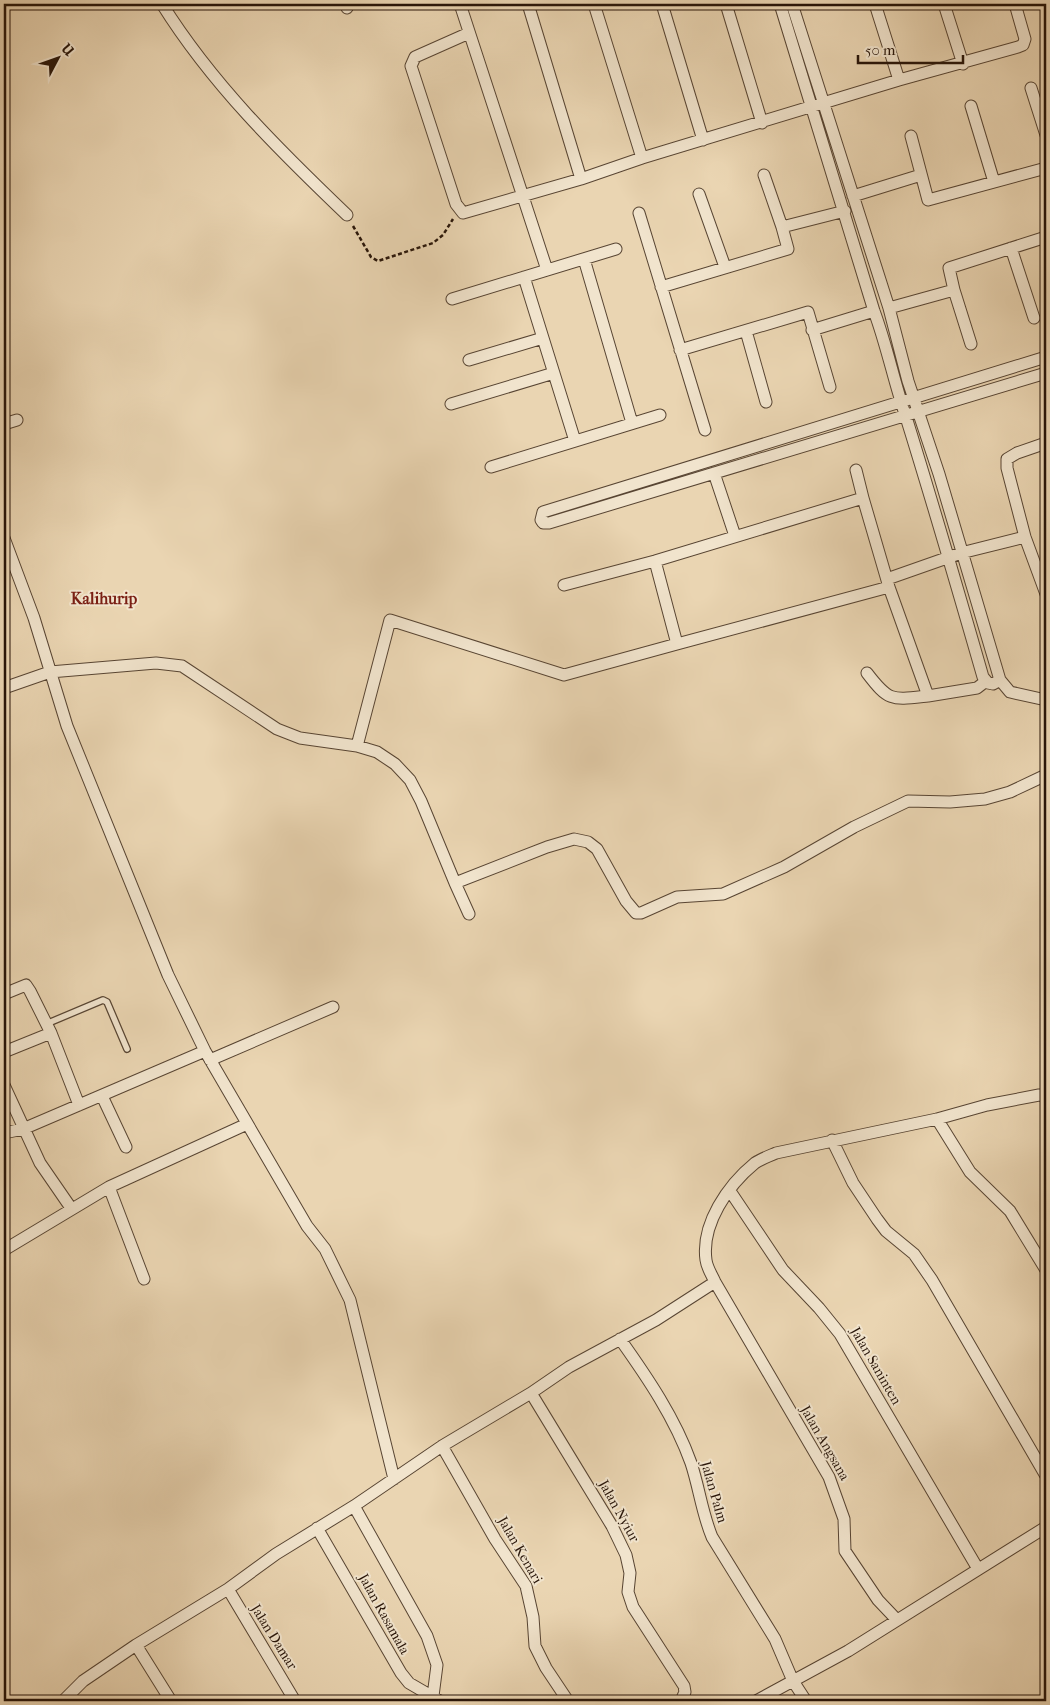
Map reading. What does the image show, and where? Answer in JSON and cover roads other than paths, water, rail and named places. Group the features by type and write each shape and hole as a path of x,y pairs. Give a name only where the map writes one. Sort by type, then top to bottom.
{"street":[{"path":"162,4 215,78 273,144 347,216"},
{"path":"460,4 546,270"},
{"path":"528,4 580,179"},
{"path":"594,4 642,158"},
{"path":"662,4 703,140"},
{"path":"726,4 762,123"},
{"path":"780,4 845,211 874,311 889,353 905,416 986,681"},
{"path":"792,4 889,308 917,412 939,474 1000,680 1010,692 1046,700"},
{"path":"876,4 899,80"},
{"path":"944,4 963,64"},
{"path":"469,33 415,57 411,66 459,210 463,213 521,197 899,80 963,64 1023,45 1025,40 1015,4"},
{"path":"1031,88 1046,135"},
{"path":"971,106 994,182"},
{"path":"910,136 928,200 1046,168"},
{"path":"661,287 788,249 764,175"},
{"path":"853,196 922,175"},
{"path":"699,194 725,267"},
{"path":"782,227 845,211"},
{"path":"639,213 705,430"},
{"path":"972,344 954,290 949,268 1046,238"},
{"path":"1011,248 1034,318"},
{"path":"452,299 616,249"},
{"path":"584,259 632,423"},
{"path":"524,277 575,441"},
{"path":"889,308 954,290"},
{"path":"812,330 874,311"},
{"path":"680,350 808,312 830,387"},
{"path":"746,331 766,402"},
{"path":"469,360 543,338"},
{"path":"1046,357 901,400 875,411 799,434 623,495 549,523 543,523 541,520 543,512 623,495 714,473 804,448 878,423 1046,373"},
{"path":"451,404 554,373"},
{"path":"875,411 878,423"},
{"path":"491,467 660,415"},
{"path":"4,424 17,420"},
{"path":"799,434 804,448"},
{"path":"1046,443 1017,453 1007,459 1007,468 1025,537 1046,594"},
{"path":"856,470 888,583 928,696"},
{"path":"714,473 735,536"},
{"path":"564,585 655,561 863,498"},
{"path":"357,746 390,620 564,675 888,583 961,553 1025,537"},
{"path":"4,538 34,618 67,726 168,975 207,1056 307,1226 325,1249 350,1300 394,1479"},
{"path":"655,561 677,644"},
{"path":"4,688 50,672 156,663 182,666 276,729 300,738 357,746 377,752 395,764 410,780 469,914"},
{"path":"867,673 888,696 902,699 977,688 986,681"},
{"path":"986,681 993,684 1000,680"},
{"path":"455,883 547,847 574,839 588,842 597,848 626,901 633,910 641,913 677,897 723,894 784,867 854,827 908,801 950,802 985,799 1010,792 1046,775"},
{"path":"4,994 26,985 48,1028 79,1105"},
{"path":"4,1133 23,1129 79,1105 333,1007"},
{"path":"4,1052 48,1028"},
{"path":"4,1084 40,1163 71,1208"},
{"name":"Jalan Angsana","path":"897,1620 878,1600 845,1551 844,1519 829,1477 715,1282 706,1262 705,1244 708,1226 741,1176 757,1162 794,1147 937,1119 987,1104 1039,1095 1046,1096"},
{"path":"102,1096 126,1148"},
{"path":"937,1119 970,1172 1010,1212 1046,1270"},
{"path":"4,1250 108,1187 247,1124"},
{"path":"832,1140 853,1184 877,1219 886,1231 914,1254 932,1280 1046,1476"},
{"path":"108,1187 144,1279"},
{"name":"Jalan Saninten","path":"730,1191 784,1270 840,1334 978,1569"},
{"path":"62,1701 83,1681 136,1645 228,1590 317,1528 354,1506 442,1446 531,1393 569,1367 656,1320 715,1282"},
{"name":"Jalan Palm","path":"620,1339 672,1422 691,1463 705,1520 712,1537 775,1639 793,1681 806,1701"},
{"name":"Jalan Nyiur","path":"531,1393 612,1526 626,1555 630,1573 628,1592 633,1607 684,1686 685,1692 681,1701"},
{"name":"Jalan Kenari","path":"442,1446 495,1539 526,1586 533,1617 535,1646 546,1668 568,1701"},
{"path":"354,1506 434,1650 436,1699"},
{"path":"756,1701 897,1620 1046,1527"},
{"name":"Jalan Rasamala","path":"317,1528 397,1668 409,1683 436,1699"},
{"name":"Jalan Damar","path":"228,1590 295,1701"},
{"path":"136,1645 171,1701"}],"lane":[{"path":"48,1028 103,1000 107,1002 127,1048"}],"district":[{"name":"Kalihurip","path":"104,598"}]}
